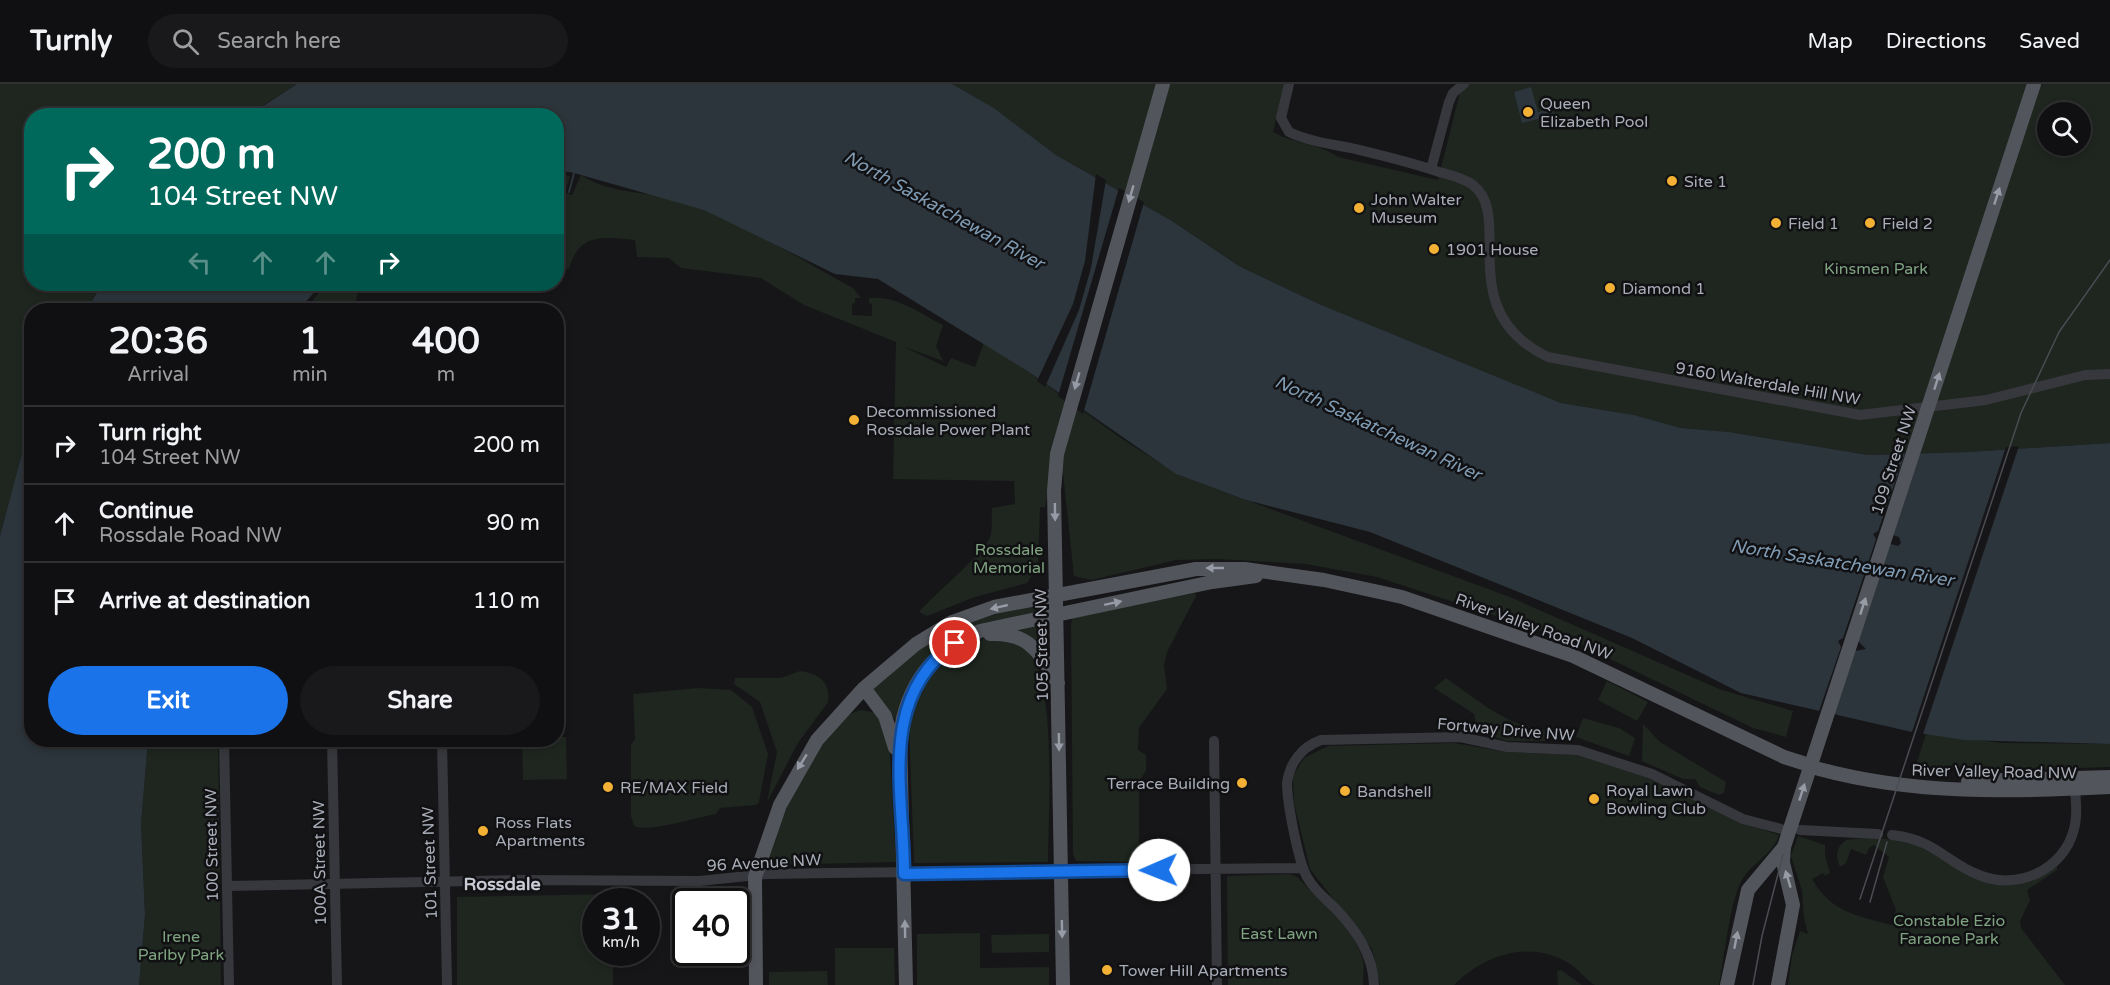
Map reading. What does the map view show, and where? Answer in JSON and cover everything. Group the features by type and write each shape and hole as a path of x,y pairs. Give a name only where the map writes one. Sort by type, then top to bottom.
{"main road":[{"name":"105 Street NW","path":"1063,985 1054,491 1057,454 1163,84"},
{"name":"109 Street NW","path":"1778,985 1792,912 1792,893 1783,862 1784,847 2034,84"},
{"name":"River Valley Road NW","path":"756,985 755,877 780,805 795,775 817,740 837,715 864,688 916,644 952,622 994,607 1196,569 1245,569 1324,580 1402,597 1562,652 1803,763"},
{"name":"River Valley Road NW","path":"970,635 1212,582 1273,574"},
{"path":"906,985 901,727 914,689 934,658 970,635 1005,634 1026,641 1040,654 1058,683"},
{"path":"864,688 882,711 890,727 900,764"},
{"path":"837,715 860,706 882,711"},
{"name":"River Valley Road NW","path":"1819,769 1844,776 1919,783 2074,784 2110,787"},
{"name":"River Valley Road NW","path":"2074,784 2110,777"},
{"name":"109 Street NW","path":"1727,985 1746,895 1752,883 1784,847"}],"street":[{"path":"1289,84 1281,118 1289,132 1431,169 1449,102 1453,93 1464,84"},
{"name":"9160 Walterdale Hill NW","path":"1431,169 1473,185 1485,202 1489,277 1498,311 1525,346 1563,362 1860,415 1955,405 2085,375 2110,374"},
{"name":"Fortway Drive NW","path":"1303,868 1288,797 1288,775 1302,750 1329,738 1460,736 1507,747 1587,752 1661,777 1751,822 1781,829"},
{"path":"1214,741 1217,985"},
{"name":"100 Street NW","path":"224,747 229,985"},
{"name":"100A Street NW","path":"332,747 337,985"},
{"name":"101 Street NW","path":"442,747 447,985"},
{"path":"1892,835 1922,841 1976,874 1997,881 2017,880 2052,865 2065,850 2076,823 2074,784"},
{"path":"1800,830 1878,834"},
{"path":"1303,868 1313,887 1337,910 1362,943 1370,961 1374,985"},
{"name":"96 Avenue NW","path":"227,886 334,883 700,881 755,877 1303,868"}],"green space":[{"path":"0,84 297,84 259,108 24,108 24,291 98,291 91,303 24,303 24,445 0,536"},
{"name":"Kinsmen Park","path":"952,84 1285,84 1273,132 1331,152 1338,157 1438,180 1462,84 2110,84 2110,443 1968,452 1868,455 1729,432 1681,428 1634,415 1561,403 1319,304 1239,266 1172,221 1056,155 994,108"},
{"name":"Rossdale Memorial","path":"564,175 570,176 565,192 572,195 581,175 608,187 667,197 695,205 755,234 853,288 861,298 855,298 855,303 852,304 852,315 872,316 872,304 869,303 869,298 889,299 908,306 943,325 936,346 943,361 902,346 946,367 951,358 975,367 984,343 1029,372 1125,441 1181,476 1510,597 1719,689 1793,711 1786,737 1753,728 1573,641 1377,577 1306,564 1217,559 1176,560 1092,580 1074,576 1063,473 1047,497 1045,507 1040,507 1038,565 1027,583 975,597 927,616 919,612 969,564 990,537 992,508 1015,504 1014,481 893,479 896,342 804,305 761,278 681,268 669,258 637,257 635,240 603,238 586,243 573,257 569,269 564,269"},
{"path":"320,291 360,291 355,303 311,303"},
{"path":"1195,593 1196,596 1167,652 1164,665 1167,689 1139,728 1138,750 1146,755 1146,771 1139,781 1139,862 1076,861 1073,854 1071,624 1073,617"},
{"path":"1039,605 1040,612 967,634 932,654 918,670 906,692 896,721 874,691 874,687 895,669 949,632 1012,610"},
{"path":"1044,623 1046,652 1018,631 1018,629"},
{"path":"989,638 1006,640 1026,649 1039,671 1048,722 1048,862 914,863 909,725 915,700 942,661 972,641"},
{"path":"800,671 818,676 822,680 827,689 828,702 798,743 767,802 777,752 760,702 734,684 735,678 781,678"},
{"path":"1446,678 1496,713 1510,720 1538,729 1553,730 1546,741 1507,741 1477,731 1474,714 1434,688"},
{"path":"1607,681 1648,702 1637,721 1598,700"},
{"name":"RE/MAX Field","path":"698,688 731,690 752,707 768,754 759,802 756,805 720,808 716,814 662,826 641,828 634,826 631,816 631,745 635,739 633,694"},
{"path":"862,710 875,713 889,736 896,862 765,865 790,801 816,752 830,731 846,717"},
{"path":"1583,718 1619,728 1635,738 1629,756 1576,737"},
{"path":"1643,724 1660,742 1726,782 1724,793 1719,795 1700,787 1695,779 1683,779 1642,761"},
{"path":"1926,734 2002,743 2110,744 2110,767 1960,772 1949,768 1928,767 1917,762"},
{"path":"564,737 566,737 567,779 523,780 522,747 564,747"},
{"path":"1454,743 1506,752 1579,755 1664,783 1736,821 1779,835 1772,848 1746,874 1738,889 1731,915 1719,985 1595,985 1567,962 1552,955 1522,952 1493,959 1466,974 1454,985 1380,985 1372,949 1310,869 1294,803 1293,776 1304,758 1328,746"},
{"name":"Irene Parlby Park","path":"147,747 218,747 221,985 139,985 145,915 141,824"},
{"name":"Constable Ezio Faraone Park","path":"1798,836 1825,845 1830,873 1825,876 1823,873 1812,879 1828,899 1846,911 1891,925 1896,910 1883,877 1889,857 1874,845 1869,848 1866,855 1851,849 1846,863 1840,867 1837,852 1846,840 1877,838 1909,843 1928,850 1976,878 2003,885 2019,883 2057,866 2057,870 2027,890 2030,900 2020,921 2021,928 2065,985 1788,985 1792,955 1800,931 1808,934 1802,891 1791,856"},
{"name":"East Lawn","path":"1289,874 1297,877 1351,934 1363,960 1363,985 1228,985 1227,876"},
{"path":"582,895 582,966 613,966 613,985 457,985 457,897"},
{"path":"980,933 980,968 1049,967 1049,985 917,985 917,934"},
{"path":"1049,934 1049,952 992,953 991,935"},
{"path":"835,948 894,948 895,985 835,985"},
{"path":"1561,970 1582,985 1558,985 1557,971"},
{"path":"827,971 828,985 769,985 769,972"}],"water":[{"name":"North Saskatchewan River","path":"297,84 952,84 994,108 1056,155 1172,221 1239,266 1319,304 1561,403 1634,415 1681,428 1729,432 1868,455 1968,452 2110,443 2110,744 1964,740 1912,732 1741,693 1632,638 1370,532 1246,500 1176,474 1029,372 878,279 835,274 704,210 564,171 564,108 260,108"},
{"path":"1531,87 1538,112 1552,108 1554,115 1522,123 1514,92"},
{"path":"98,291 316,291 304,303 91,303"},
{"path":"24,445 24,747 147,747 141,824 145,915 139,985 0,985 0,536"}],"pier":[{"path":"1096,174 1106,180 1091,268 1079,310 1045,387 1037,381 1073,304 1085,261"},
{"path":"1119,188 1144,202 1083,414 1058,396"},
{"path":"2019,446 1922,737 1911,735 2006,447"},
{"path":"1906,451 1920,451 1893,535 1899,537 1901,543 1898,546 1890,544 1858,641 1866,649 1855,651 1834,714 1837,715 1836,718 1818,714 1841,647 1838,641 1843,638 1876,539 1873,534 1878,531"}],"waterway":[{"path":"569,192 574,173"}],"tram line":[{"path":"1753,985 1762,936 1785,847 2035,84"},
{"path":"1860,899 2021,413 2059,332 2110,260"},
{"path":"1870,902 1887,842"}],"place":[{"name":"Queen Elizabeth Pool","path":"1528,112"},
{"name":"Site 1","path":"1672,181"},
{"name":"John Walter Museum","path":"1359,208"},
{"name":"Field 1","path":"1776,223"},
{"name":"Field 2","path":"1870,223"},
{"name":"1901 House","path":"1434,249"},
{"name":"Diamond 1","path":"1610,288"},
{"name":"Decommissioned Rossdale Power Plant","path":"854,420"},
{"name":"Terrace Building","path":"1242,783"},
{"name":"RE/MAX Field","path":"608,787"},
{"name":"Bandshell","path":"1345,791"},
{"name":"Royal Lawn Bowling Club","path":"1594,799"},
{"name":"Ross Flats Apartments","path":"483,831"},
{"name":"Tower Hill Apartments","path":"1107,970"}],"district":[{"name":"Rossdale","path":"502,884"}],"route":[{"path":"955,643 934,658 922,673 909,699 901,727 904,874 1159,870"}]}
